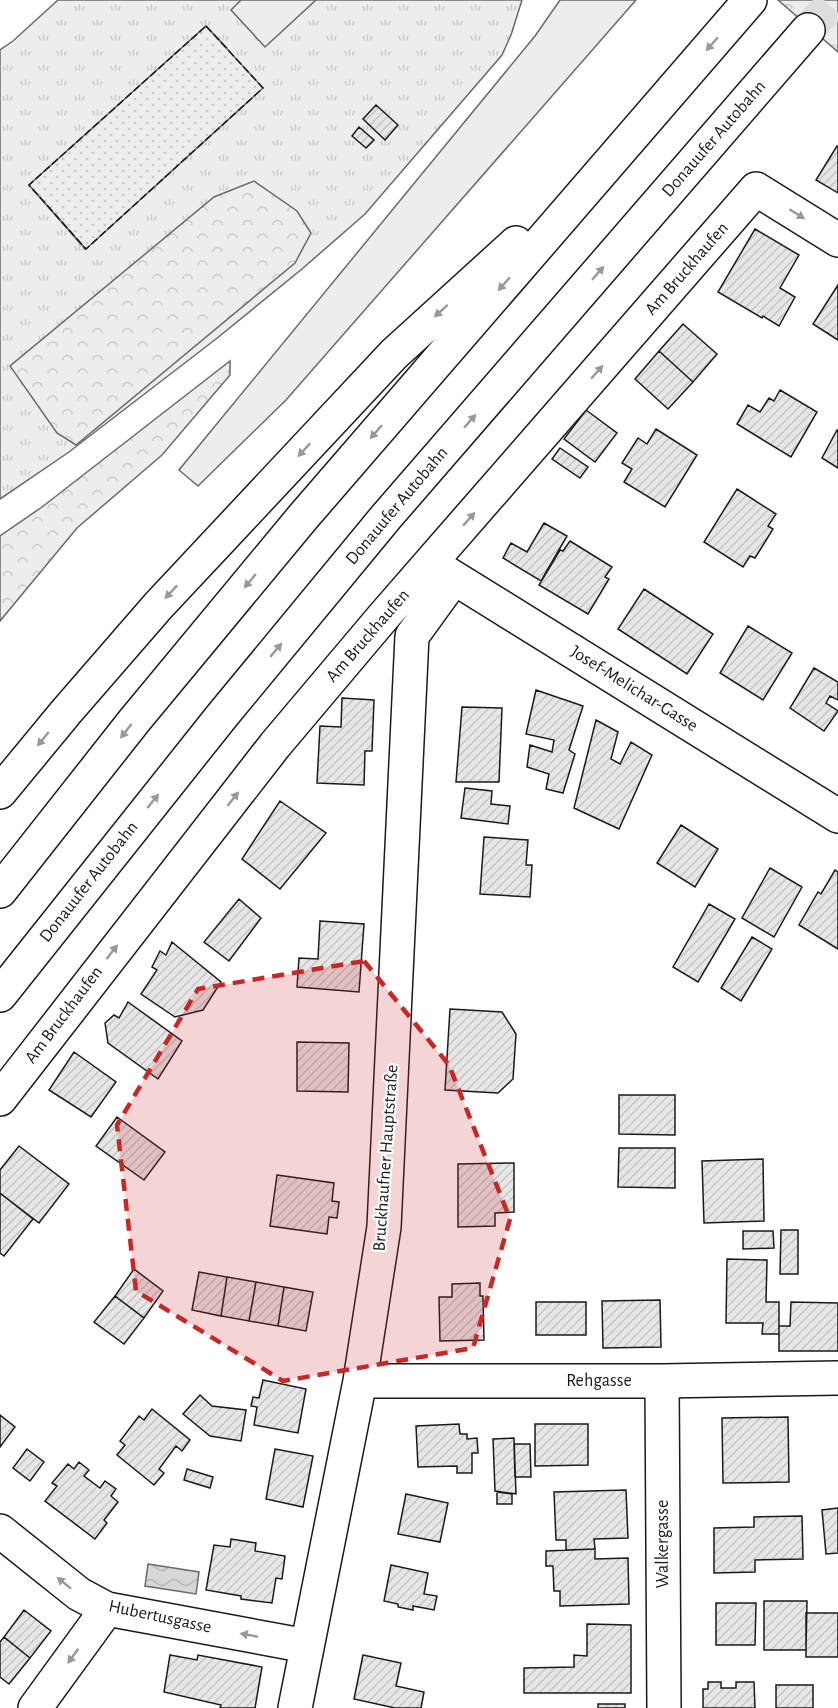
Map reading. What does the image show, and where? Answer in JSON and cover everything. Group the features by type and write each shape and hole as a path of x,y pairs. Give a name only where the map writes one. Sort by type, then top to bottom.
{"main road":[{"path":"0,891 134,721 303,517 750,0"},
{"name":"Donauufer Autobahn","path":"0,995 221,717 386,518 808,30"},
{"path":"0,792 158,606 393,354 624,145"},
{"name":"Am Bruckhaufen","path":"0,1099 275,745 383,617 442,571 756,189 838,240"},
{"path":"383,617 412,636 442,571"},
{"name":"Josef-Melichar-Gasse","path":"442,571 838,816"},
{"name":"Bruckhaufner Hauptstraße","path":"295,1708 360,1381 384,1227 412,636"},
{"name":"Rehgasse","path":"360,1381 662,1381 838,1378"},
{"name":"Walkergasse","path":"662,1381 664,1708"},
{"name":"Hubertusgasse","path":"0,1531 79,1594 107,1608 307,1646"},
{"path":"35,1708 107,1608"}],"highlighted area":[{"path":"364,961 449,1065 510,1219 473,1348 283,1381 136,1291 117,1125 198,989"}],"green space":[{"path":"58,0 522,0 502,55 365,214 216,339 69,452 0,499 0,50","holes":["206,26 227,48 85,249 29,185"]},
{"path":"778,0 838,0 838,52"},
{"path":"206,26 263,88 86,249 29,185"},
{"path":"254,181 297,211 311,233 295,263 76,445 57,433 10,366 214,197"},
{"path":"230,361 230,375 162,455 77,528 0,621 0,536 42,507"}],"shaded area":[{"path":"241,0 316,0 265,47 231,10"},
{"path":"560,0 636,0 286,400 198,486 179,470 535,36"}],"water":[{"path":"148,1564 199,1572 196,1594 145,1586"}],"building":[{"path":"376,105 398,125 385,140 363,119"},
{"path":"359,127 374,140 366,148 352,136"},
{"path":"838,147 838,193 816,180"},
{"path":"755,229 799,255 780,288 795,297 779,326 718,292"},
{"path":"838,285 838,340 813,324"},
{"path":"683,324 717,354 693,382 659,351"},
{"path":"659,351 693,382 668,409 635,379"},
{"path":"780,390 817,412 791,457 737,424 748,405 760,412 769,398 774,401"},
{"path":"586,410 617,433 595,462 564,439"},
{"path":"656,429 697,455 665,507 624,482 632,469 622,463 638,438 647,444"},
{"path":"838,430 838,468 822,458"},
{"path":"560,448 588,467 580,478 552,459"},
{"path":"737,489 776,514 768,526 773,529 755,558 750,556 743,567 704,542"},
{"path":"544,523 567,536 541,581 503,558 511,543 527,552"},
{"path":"570,541 612,567 605,577 609,579 588,614 539,585 560,550 563,551"},
{"path":"644,589 713,634 687,674 618,629"},
{"path":"748,626 792,653 763,700 720,673"},
{"path":"814,668 838,682 838,700 830,696 826,703 838,711 824,731 790,708"},
{"path":"536,690 583,706 569,750 575,754 563,793 546,789 549,774 527,767 530,745 552,752 554,740 526,734"},
{"path":"342,698 374,700 372,751 365,751 364,785 317,783 320,726 341,727"},
{"path":"462,707 502,708 499,782 456,782"},
{"path":"596,720 618,732 611,759 620,764 631,742 652,755 619,829 574,808"},
{"path":"465,788 492,791 491,804 510,806 508,824 461,818"},
{"path":"280,801 326,833 280,889 242,859"},
{"path":"681,825 718,849 695,887 657,863"},
{"path":"484,837 528,840 526,865 532,865 530,897 480,894"},
{"path":"770,868 802,887 774,937 742,918"},
{"path":"835,870 838,872 838,949 799,925 818,892 821,894"},
{"path":"239,899 261,918 229,961 204,942"},
{"path":"709,904 735,919 698,982 673,967"},
{"path":"320,921 364,924 359,992 297,987 299,958 318,959"},
{"path":"752,937 772,949 741,1001 721,988"},
{"path":"172,942 221,982 203,1010 175,1017 141,994 157,970 152,967 160,951 166,955"},
{"path":"128,1002 182,1041 158,1079 108,1043 105,1023 114,1015 119,1018"},
{"path":"450,1009 502,1012 516,1034 513,1079 498,1093 445,1090"},
{"path":"297,1042 349,1043 348,1092 297,1091"},
{"path":"74,1052 116,1082 91,1117 49,1090"},
{"path":"619,1095 675,1095 675,1135 619,1134"},
{"path":"117,1117 165,1152 144,1180 96,1146"},
{"path":"19,1146 69,1184 39,1223 0,1193 0,1170"},
{"path":"619,1148 675,1148 675,1188 618,1187"},
{"path":"763,1159 764,1221 704,1223 702,1161"},
{"path":"514,1163 514,1212 495,1213 495,1226 458,1227 458,1164"},
{"path":"277,1175 334,1183 332,1201 339,1202 337,1218 329,1217 327,1234 270,1226"},
{"path":"0,1193 33,1219 4,1256 0,1253"},
{"path":"781,1230 798,1230 798,1274 780,1274"},
{"path":"743,1231 773,1231 774,1248 743,1249"},
{"path":"727,1259 767,1260 766,1302 779,1302 779,1334 762,1334 763,1323 726,1323"},
{"path":"134,1269 163,1291 144,1318 115,1296"},
{"path":"199,1272 227,1277 221,1316 192,1310"},
{"path":"227,1277 256,1282 249,1321 221,1316"},
{"path":"256,1282 284,1287 278,1326 249,1321"},
{"path":"480,1283 480,1296 483,1296 484,1340 440,1341 439,1297 452,1297 452,1284"},
{"path":"284,1287 313,1292 306,1331 278,1326"},
{"path":"115,1296 144,1318 124,1344 94,1322"},
{"path":"660,1300 661,1347 603,1348 602,1301"},
{"path":"536,1302 586,1302 586,1335 536,1335"},
{"path":"791,1302 838,1303 838,1351 779,1351 779,1326 790,1326"},
{"path":"263,1380 306,1389 298,1433 254,1425 257,1407 251,1406 253,1397 259,1398"},
{"path":"200,1395 212,1406 246,1410 241,1441 210,1436 183,1414"},
{"path":"152,1409 190,1440 182,1451 176,1446 159,1469 164,1473 154,1485 117,1455 125,1445 120,1441 139,1416 144,1420"},
{"path":"0,1415 15,1427 0,1447"},
{"path":"788,1417 789,1482 723,1483 722,1418"},
{"path":"459,1424 460,1434 467,1434 467,1439 477,1438 478,1453 472,1453 472,1473 457,1473 457,1466 418,1467 416,1426"},
{"path":"535,1424 588,1424 588,1465 535,1466"},
{"path":"514,1438 516,1494 495,1491 493,1439"},
{"path":"514,1444 530,1444 531,1477 515,1477"},
{"path":"27,1449 44,1462 30,1481 13,1468"},
{"path":"275,1449 313,1456 303,1507 266,1499"},
{"path":"79,1462 89,1470 84,1476 100,1488 105,1481 116,1489 111,1496 118,1502 104,1520 107,1523 95,1539 45,1501 57,1486 52,1483 68,1464 74,1469"},
{"path":"187,1469 213,1477 210,1488 184,1480"},
{"path":"626,1490 628,1538 594,1539 595,1549 566,1550 566,1540 556,1540 554,1492"},
{"path":"497,1492 512,1494 512,1504 497,1504"},
{"path":"406,1494 448,1503 440,1542 398,1534"},
{"path":"838,1508 838,1553 826,1554 822,1510"},
{"path":"802,1516 803,1559 755,1560 755,1572 714,1573 714,1528 754,1527 754,1517"},
{"path":"231,1539 256,1543 255,1551 285,1556 282,1579 276,1578 272,1603 241,1599 241,1596 206,1590 214,1545 230,1547"},
{"path":"595,1549 595,1559 628,1558 629,1604 560,1606 560,1591 554,1591 553,1566 546,1566 546,1551"},
{"path":"391,1565 428,1573 424,1594 437,1596 434,1610 413,1606 413,1610 384,1601"},
{"path":"764,1601 807,1601 806,1650 764,1650"},
{"path":"716,1603 756,1603 755,1645 716,1645"},
{"path":"24,1610 51,1631 30,1658 4,1637"},
{"path":"806,1613 838,1613 838,1657 806,1657"},
{"path":"587,1624 631,1625 631,1693 524,1693 524,1668 574,1667 574,1655 587,1656"},
{"path":"4,1637 30,1658 9,1684 0,1677 0,1642"},
{"path":"170,1655 197,1660 198,1655 262,1667 255,1708 220,1708 221,1705 164,1692"},
{"path":"363,1655 401,1663 396,1686 424,1692 421,1708 395,1708 354,1699"},
{"path":"708,1682 721,1682 721,1688 736,1688 736,1682 754,1682 755,1708 703,1708 703,1689 708,1689"},
{"path":"776,1685 813,1685 813,1708 776,1708"},
{"path":"598,1704 625,1704 625,1708 598,1708"}],"tunnel":[{"path":"808,30 835,0"}],"fence":[{"path":"206,26 263,88 86,249 29,185 206,26"}]}
